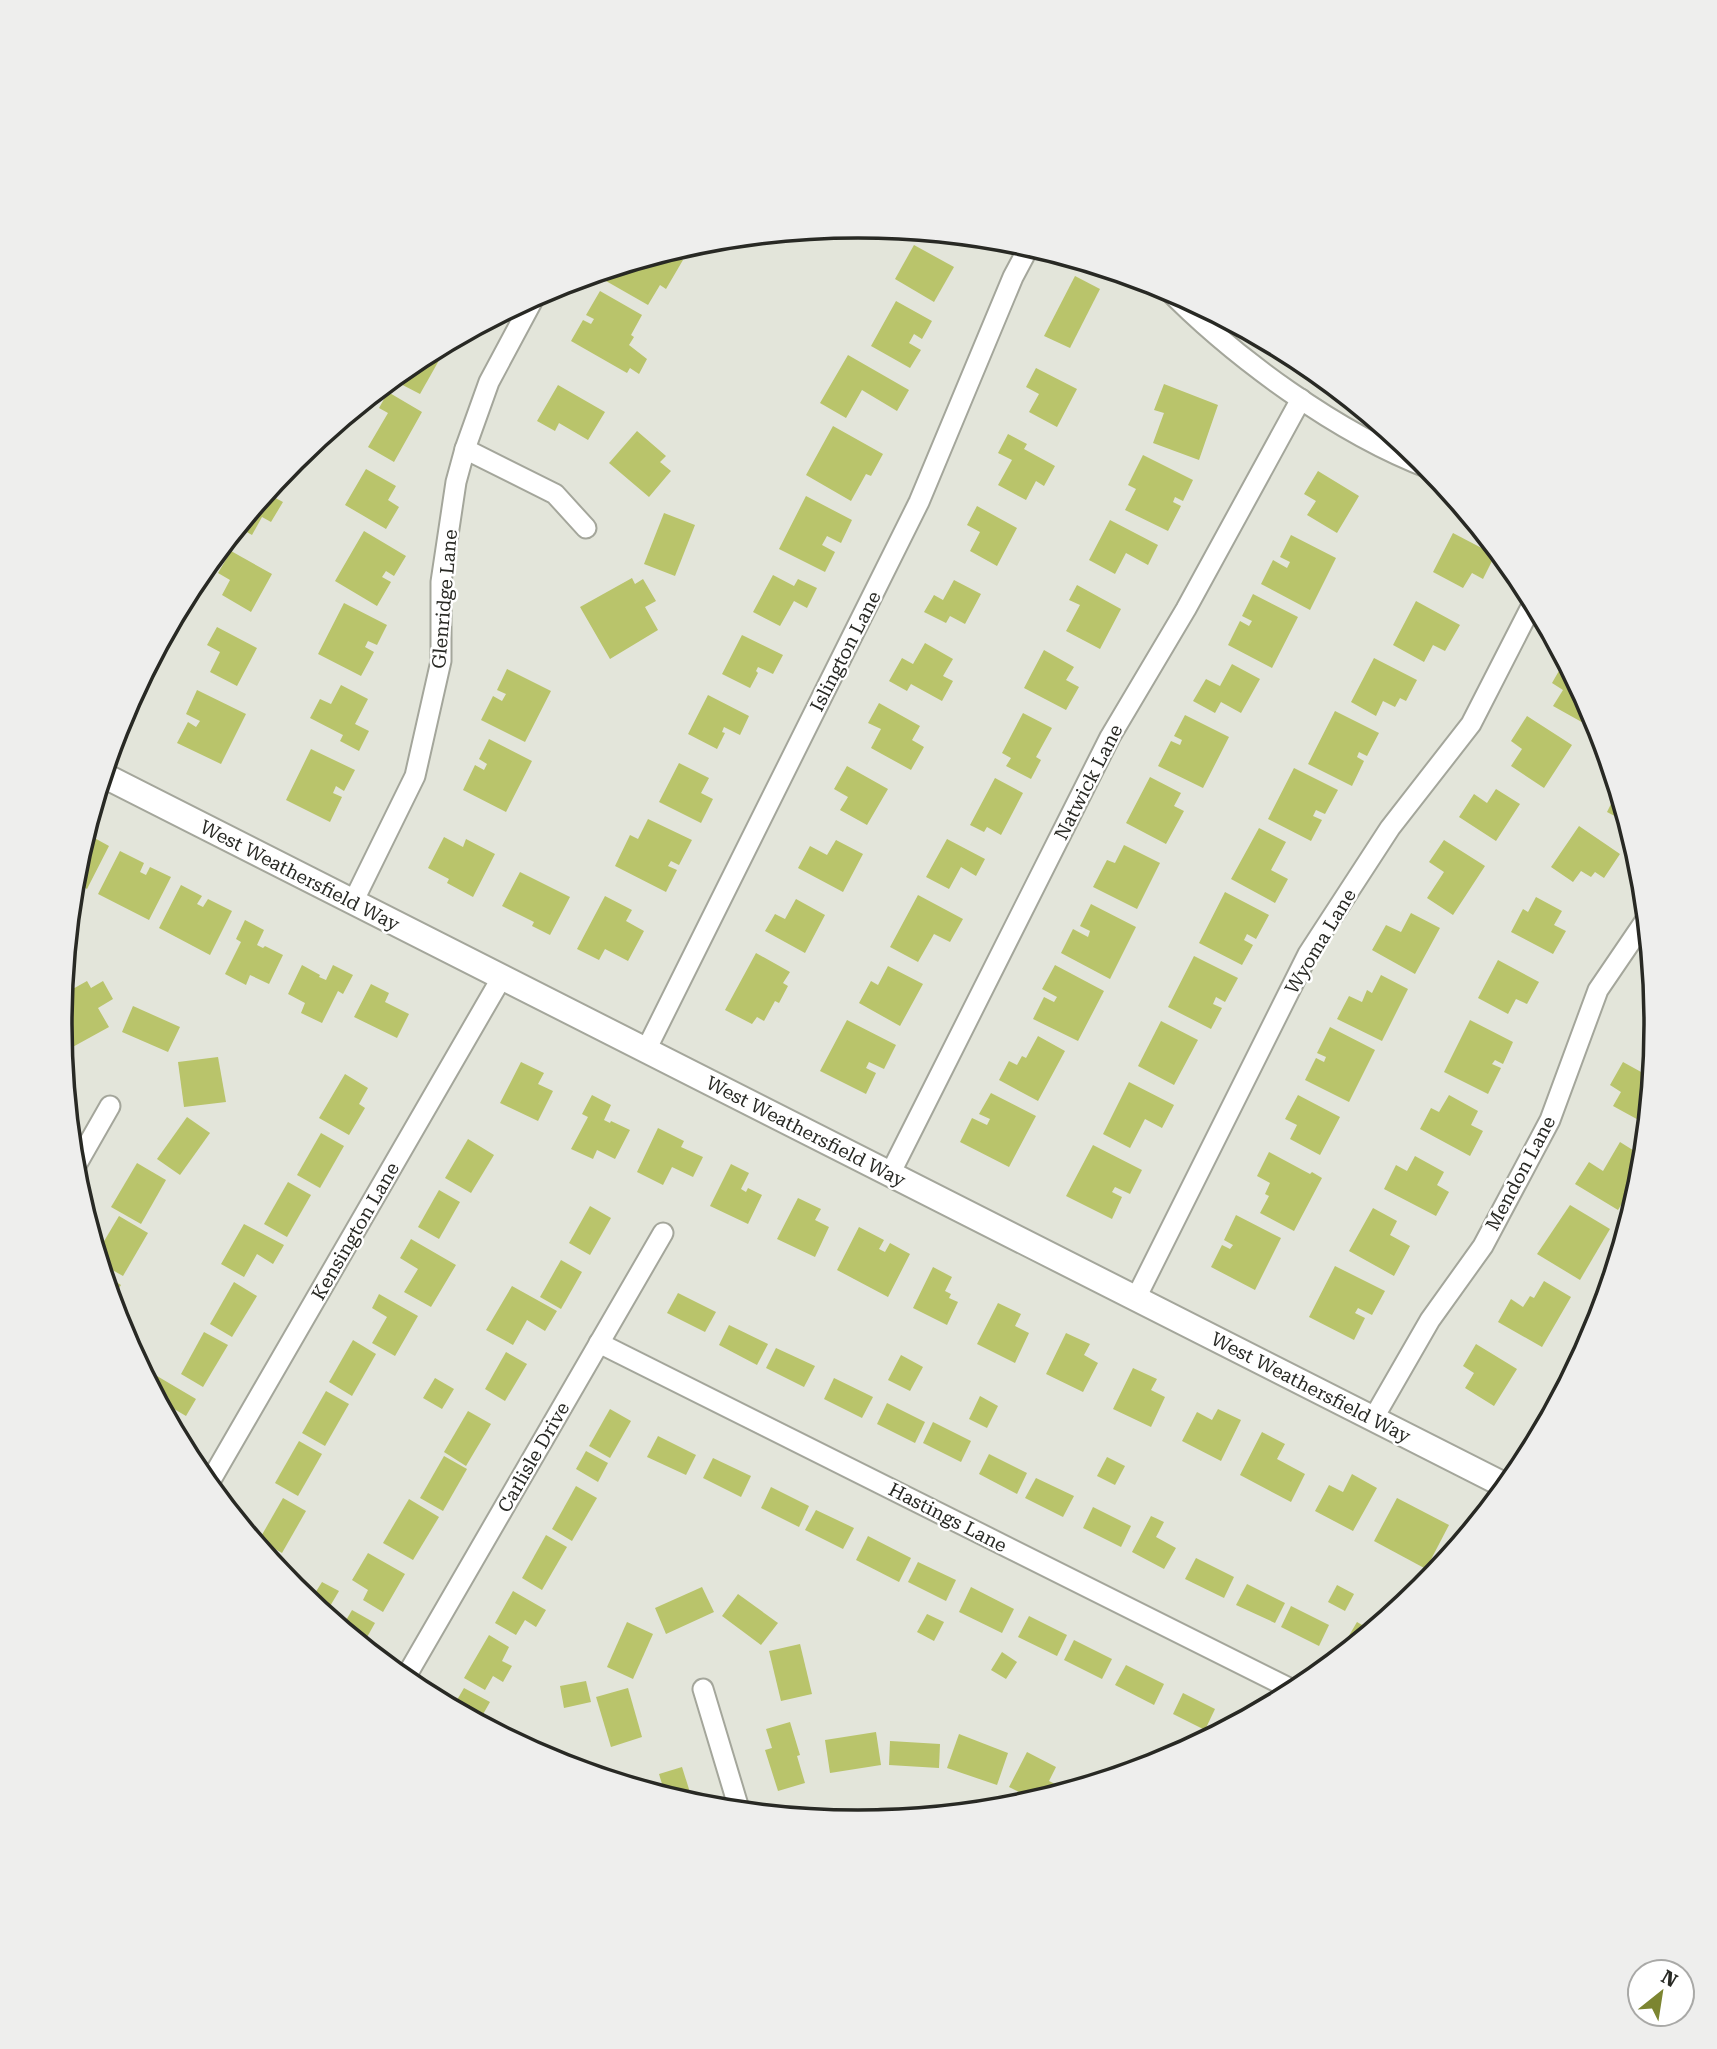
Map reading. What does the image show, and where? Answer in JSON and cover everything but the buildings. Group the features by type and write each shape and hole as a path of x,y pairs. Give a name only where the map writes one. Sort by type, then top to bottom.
{"street":[{"name":"Islington Lane","path":"646,1050 919,502 1009,286 1025,256"},
{"name":"Glenridge Lane","path":"353,901 415,776 441,661 441,582 456,482 489,382 526,312"},
{"path":"1195,314 1222,339 1301,399 1377,444 1399,453"},
{"name":"Natwick Lane","path":"890,1174 1110,737 1186,609 1301,399"},
{"path":"465,449 555,494 586,528"},
{"name":"Wyoma Lane","path":"1136,1298 1308,954 1390,828 1472,724 1528,612"},
{"name":"West Weathersfield Way","path":"112,779 1498,1482"},
{"name":"Mendon Lane","path":"1373,1419 1430,1320 1483,1246 1550,1120 1598,990 1640,929"},
{"name":"Kensington Lane","path":"214,1475 502,977"},
{"path":"83,1154 110,1106"},
{"name":"Carlisle Drive","path":"409,1671 663,1233"},
{"name":"Hastings Lane","path":"599,1343 1285,1686"},
{"path":"704,1689 737,1802"}]}
